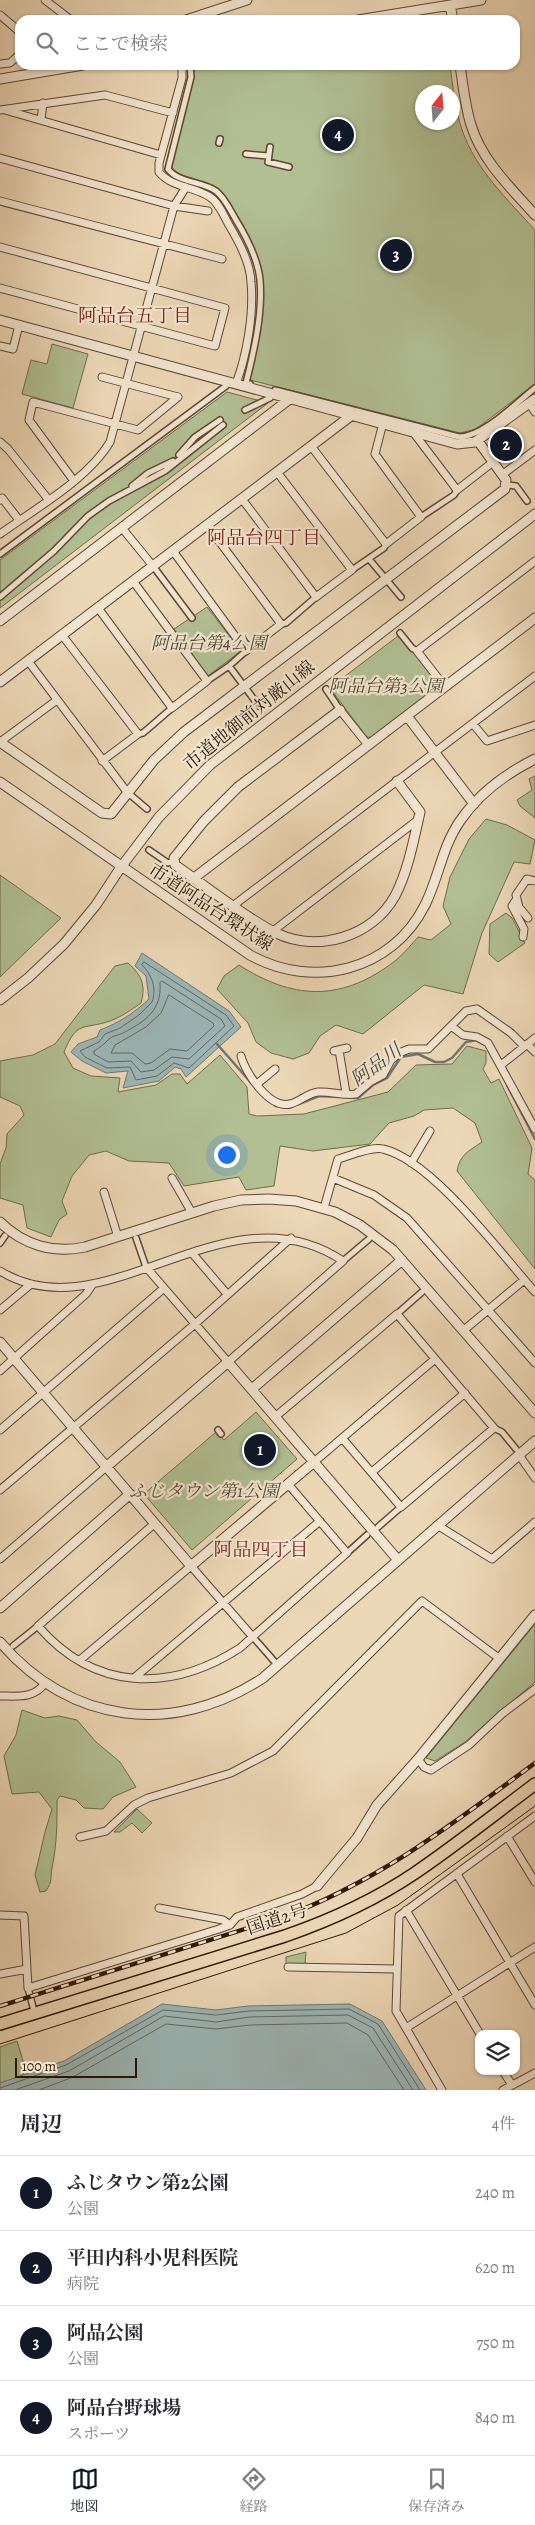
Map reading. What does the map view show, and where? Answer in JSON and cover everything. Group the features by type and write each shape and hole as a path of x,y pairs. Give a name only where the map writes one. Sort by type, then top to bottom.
{"highway":[{"name":"国道2号","path":"0,2024 276,1939 325,1922 370,1900 415,1873 535,1784"}],"street":[{"path":"45,0 64,15"},
{"path":"202,15 248,0"},
{"path":"389,15 481,0"},
{"path":"450,5 452,15"},
{"path":"0,16 15,28"},
{"path":"0,64 10,63 15,58"},
{"path":"0,79 48,70"},
{"path":"182,70 182,78 161,155 159,172 171,182 210,197 216,202 235,236 247,265 251,281 249,328 236,384"},
{"path":"190,70 191,77 168,169 175,176 214,190 221,197 243,232 256,262 260,280 258,328 246,383 459,437 477,433 535,388"},
{"path":"461,70 468,116 479,145 496,171 535,215"},
{"path":"1,110 105,95 173,113"},
{"path":"41,120 43,103"},
{"path":"1,110 161,155"},
{"path":"270,147 268,162 289,167"},
{"path":"246,154 268,156"},
{"path":"0,158 174,206 208,211"},
{"path":"0,534 74,481 102,455 110,442 174,206 186,187"},
{"path":"0,202 222,259"},
{"path":"0,247 225,308 215,346 0,288"},
{"path":"0,320 463,444 478,441 532,401 535,412"},
{"path":"0,346 12,349 19,325"},
{"path":"247,379 252,375"},
{"path":"74,481 29,420 33,402 138,430 178,397 102,376"},
{"path":"0,554 226,386"},
{"path":"245,410 270,398"},
{"path":"0,621 291,398"},
{"path":"0,682 352,415"},
{"path":"0,595 14,586 54,552 88,516 126,491 165,470 221,422"},
{"path":"383,423 375,454 421,517"},
{"path":"413,432 457,490"},
{"path":"478,441 508,485"},
{"path":"0,442 8,449 48,499"},
{"path":"311,446 386,544"},
{"path":"502,474 535,450"},
{"path":"102,761 170,712 172,708 314,601 316,597 369,559 421,517 440,505 493,462"},
{"path":"277,472 352,570"},
{"path":"56,700 0,742 105,814 113,811 154,760 173,741 508,485 516,486 527,501"},
{"path":"0,500 2,498 19,520"},
{"path":"242,498 316,597"},
{"name":"市道地御前対厳山線","path":"0,1000 34,973 64,944 96,905 121,867 169,806 221,755 535,514"},
{"path":"207,525 281,624"},
{"path":"122,528 192,618"},
{"path":"173,551 246,651"},
{"path":"369,559 401,598"},
{"path":"417,651 535,561"},
{"path":"133,581 207,681"},
{"path":"98,608 172,708"},
{"path":"194,878 535,618"},
{"path":"400,633 445,686"},
{"path":"62,635 138,734"},
{"path":"28,661 102,761 128,792 147,809"},
{"path":"229,666 259,706"},
{"path":"234,905 535,676"},
{"path":"326,689 368,745"},
{"path":"340,710 238,788 204,821 174,858 175,865 274,931 297,940 320,942 348,936 372,922 388,906 399,887 420,812 397,782"},
{"path":"406,716 474,804"},
{"path":"472,724 487,741 535,725"},
{"name":"市道阿品台環状線","path":"0,782 121,867 261,961 296,972 332,972 366,962 387,950 405,934 426,904 448,842 474,804 498,781 535,759"},
{"path":"274,931 419,819"},
{"path":"150,850 168,862 174,862"},
{"path":"523,937 524,929 512,906 516,900 518,890 525,881 530,879 535,881"},
{"path":"516,900 528,918"},
{"path":"242,1056 244,1069 273,1101 281,1105 290,1104 317,1092 356,1094 370,1082 383,1075 391,1060 399,1053 409,1050 425,1050 432,1047 466,1010 477,1009 511,1032 535,1052"},
{"path":"451,1026 463,1035 477,1037 488,1043 535,1129"},
{"path":"501,1065 535,1038"},
{"path":"346,1093 337,1051 347,1048"},
{"path":"257,1084 274,1070"},
{"path":"411,1163 430,1131"},
{"path":"324,1208 338,1159 382,1149 411,1163 446,1190 535,1292"},
{"path":"172,1178 192,1213"},
{"path":"333,1178 374,1195 407,1218 535,1363"},
{"path":"104,1192 118,1237"},
{"path":"0,1222 21,1238 52,1249 80,1249 228,1203 255,1199 296,1201 324,1208 366,1228 402,1260 535,1413"},
{"path":"0,1243 5,1236"},
{"path":"0,1271 30,1284 59,1287 92,1285 244,1238 268,1236 291,1238 315,1245 344,1261"},
{"path":"136,1238 146,1268 398,1560"},
{"path":"0,1490 195,1324 291,1238"},
{"path":"0,1559 369,1239"},
{"path":"192,1253 227,1294"},
{"path":"252,1389 402,1260"},
{"path":"464,1330 524,1280"},
{"path":"0,1310 30,1284"},
{"path":"0,1371 86,1294 92,1285"},
{"path":"0,1430 164,1288"},
{"path":"275,1417 422,1292"},
{"path":"397,1314 494,1428 502,1432 535,1478"},
{"path":"0,1342 274,1661"},
{"path":"80,1660 435,1359"},
{"path":"372,1472 465,1394"},
{"path":"378,1527 494,1428"},
{"path":"342,1438 401,1507"},
{"path":"0,1642 21,1664 45,1683 90,1705 129,1714 170,1714 209,1706 246,1690 262,1678 398,1560 517,1452 535,1441"},
{"path":"288,1484 347,1553"},
{"path":"0,1608 130,1494"},
{"path":"134,1678 320,1521"},
{"path":"437,1525 492,1559 535,1522"},
{"path":"12,1646 38,1626 155,1523"},
{"path":"38,1626 58,1648 107,1673 134,1678 166,1678 197,1671 220,1661 252,1636 367,1535"},
{"path":"80,1837 106,1831 134,1805 148,1798 231,1773 273,1751 422,1600 500,1659"},
{"path":"28,1988 230,1925 237,1917 302,1894 317,1886 357,1838 377,1805 418,1759 535,1615"},
{"path":"0,1696 28,1696 41,1689 45,1683"},
{"path":"418,1759 424,1767 431,1770 468,1745 502,1714 535,1690"},
{"path":"442,2090 396,2011 399,1916 535,1816"},
{"path":"507,1836 535,1882"},
{"path":"456,1874 535,2004"},
{"path":"159,1908 223,1920 230,1925"},
{"path":"406,1910 477,2030"},
{"path":"0,1915 24,1916 28,1988 33,2007"},
{"path":"406,2028 535,1947"},
{"path":"288,1967 396,1968"},
{"path":"0,1974 27,1969"},
{"path":"503,2090 535,2073"},
{"path":"506,2075 512,2085"}],"green space":[{"path":"194,70 451,70 452,85 415,85 415,130 460,130 460,122 468,145 484,171 535,230 535,384 476,429 460,433 250,380 262,317 262,278 258,259 239,218 223,193 211,184 184,176 173,169 170,163 194,77"},
{"path":"52,344 88,354 73,408 22,394 31,360 47,364"},
{"path":"227,392 268,403 0,608 0,560"},
{"name":"阿品台第4公園","path":"207,607 241,651 208,676 174,629"},
{"name":"阿品台第3公園","path":"398,636 402,636 438,683 437,687 371,737 367,737 332,691 332,686"},
{"path":"535,776 535,818 520,806 517,800 532,790 529,779"},
{"path":"486,819 507,825 535,840 530,864 514,862 482,933 463,994 424,985 363,1034 336,1025 320,1036 309,1053 293,1059 271,1053 256,1042 248,1023 217,989 224,976 239,965 278,985 315,992 353,985 372,976 395,961 418,937 431,940 451,924 443,906 450,877 469,839"},
{"path":"0,875 61,918 0,977"},
{"path":"506,913 512,918 525,943 498,962 489,954 490,924"},
{"path":"128,963 137,972 142,981 141,1003 114,1019 77,1031 64,1052 73,1068 91,1076 120,1078 118,1092 156,1085 172,1074 180,1074 187,1084 220,1055 247,1087 249,1114 257,1116 304,1114 388,1092 416,1065 452,1064 467,1046 486,1051 486,1063 483,1069 491,1083 499,1079 532,1148 528,1174 535,1180 535,1269 457,1171 463,1157 482,1142 475,1123 453,1108 424,1110 414,1116 389,1123 370,1144 313,1151 280,1146 274,1186 246,1190 239,1177 184,1186 169,1163 129,1161 106,1151 89,1155 72,1176 62,1201 67,1214 59,1220 51,1237 27,1228 23,1205 0,1198 0,1164 6,1148 7,1134 24,1115 20,1106 0,1097 0,1061 33,1055 55,1044 115,966"},
{"name":"ふじタウン第1公園","path":"256,1412 297,1459 192,1550 144,1494 216,1432 224,1440"},
{"path":"535,1624 535,1682 465,1742 435,1761 426,1758"},
{"path":"22,1710 45,1718 59,1716 77,1720 96,1742 120,1762 136,1787 113,1797 103,1809 84,1808 76,1800 60,1796 57,1800 56,1842 50,1882 46,1891 40,1892 35,1875 52,1809 39,1792 12,1794 4,1756 16,1735"},
{"path":"137,1809 152,1823 142,1833 132,1823 120,1832 114,1832"},
{"path":"306,1952 305,1964 286,1964 286,1957"},
{"path":"17,2041 24,2064 23,2075 0,2090 0,2047"}],"water":[{"path":"142,953 229,1011 241,1027 186,1077 181,1069 175,1067 159,1081 123,1088 128,1071 106,1073 82,1061 71,1052 78,1044 97,1037 100,1030 126,1017 149,999 146,976 135,966"},
{"path":"162,2004 216,2010 248,2006 350,2004 382,2021 426,2090 0,2090 0,2083 64,2061"}],"waterway":[{"name":"阿品川","path":"299,1104 319,1096 358,1098 373,1085 387,1078 401,1057 418,1054 435,1062 444,1062 452,1058 466,1042 477,1040"},
{"name":"阿品川","path":"217,1044 253,1085"},
{"name":"阿品川","path":"507,1085 535,1139"},
{"name":"阿品川","path":"266,1098 276,1106 292,1107"}],"tram line":[{"path":"0,2044 346,1933 398,1905 535,1806"}],"railway":[{"path":"0,2006 283,1917 319,1902 352,1886 415,1849 535,1763"}],"place":[{"name":"阿品台野球場","path":"338,135"},
{"name":"阿品公園","path":"396,255"},
{"name":"平田内科小児科医院","path":"506,445"},
{"name":"ふじタウン第2公園","path":"260,1450"}],"district":[{"name":"阿品台五丁目","path":"135,316"},
{"name":"阿品台四丁目","path":"264,538"},
{"name":"阿品四丁目","path":"261,1550"}]}
